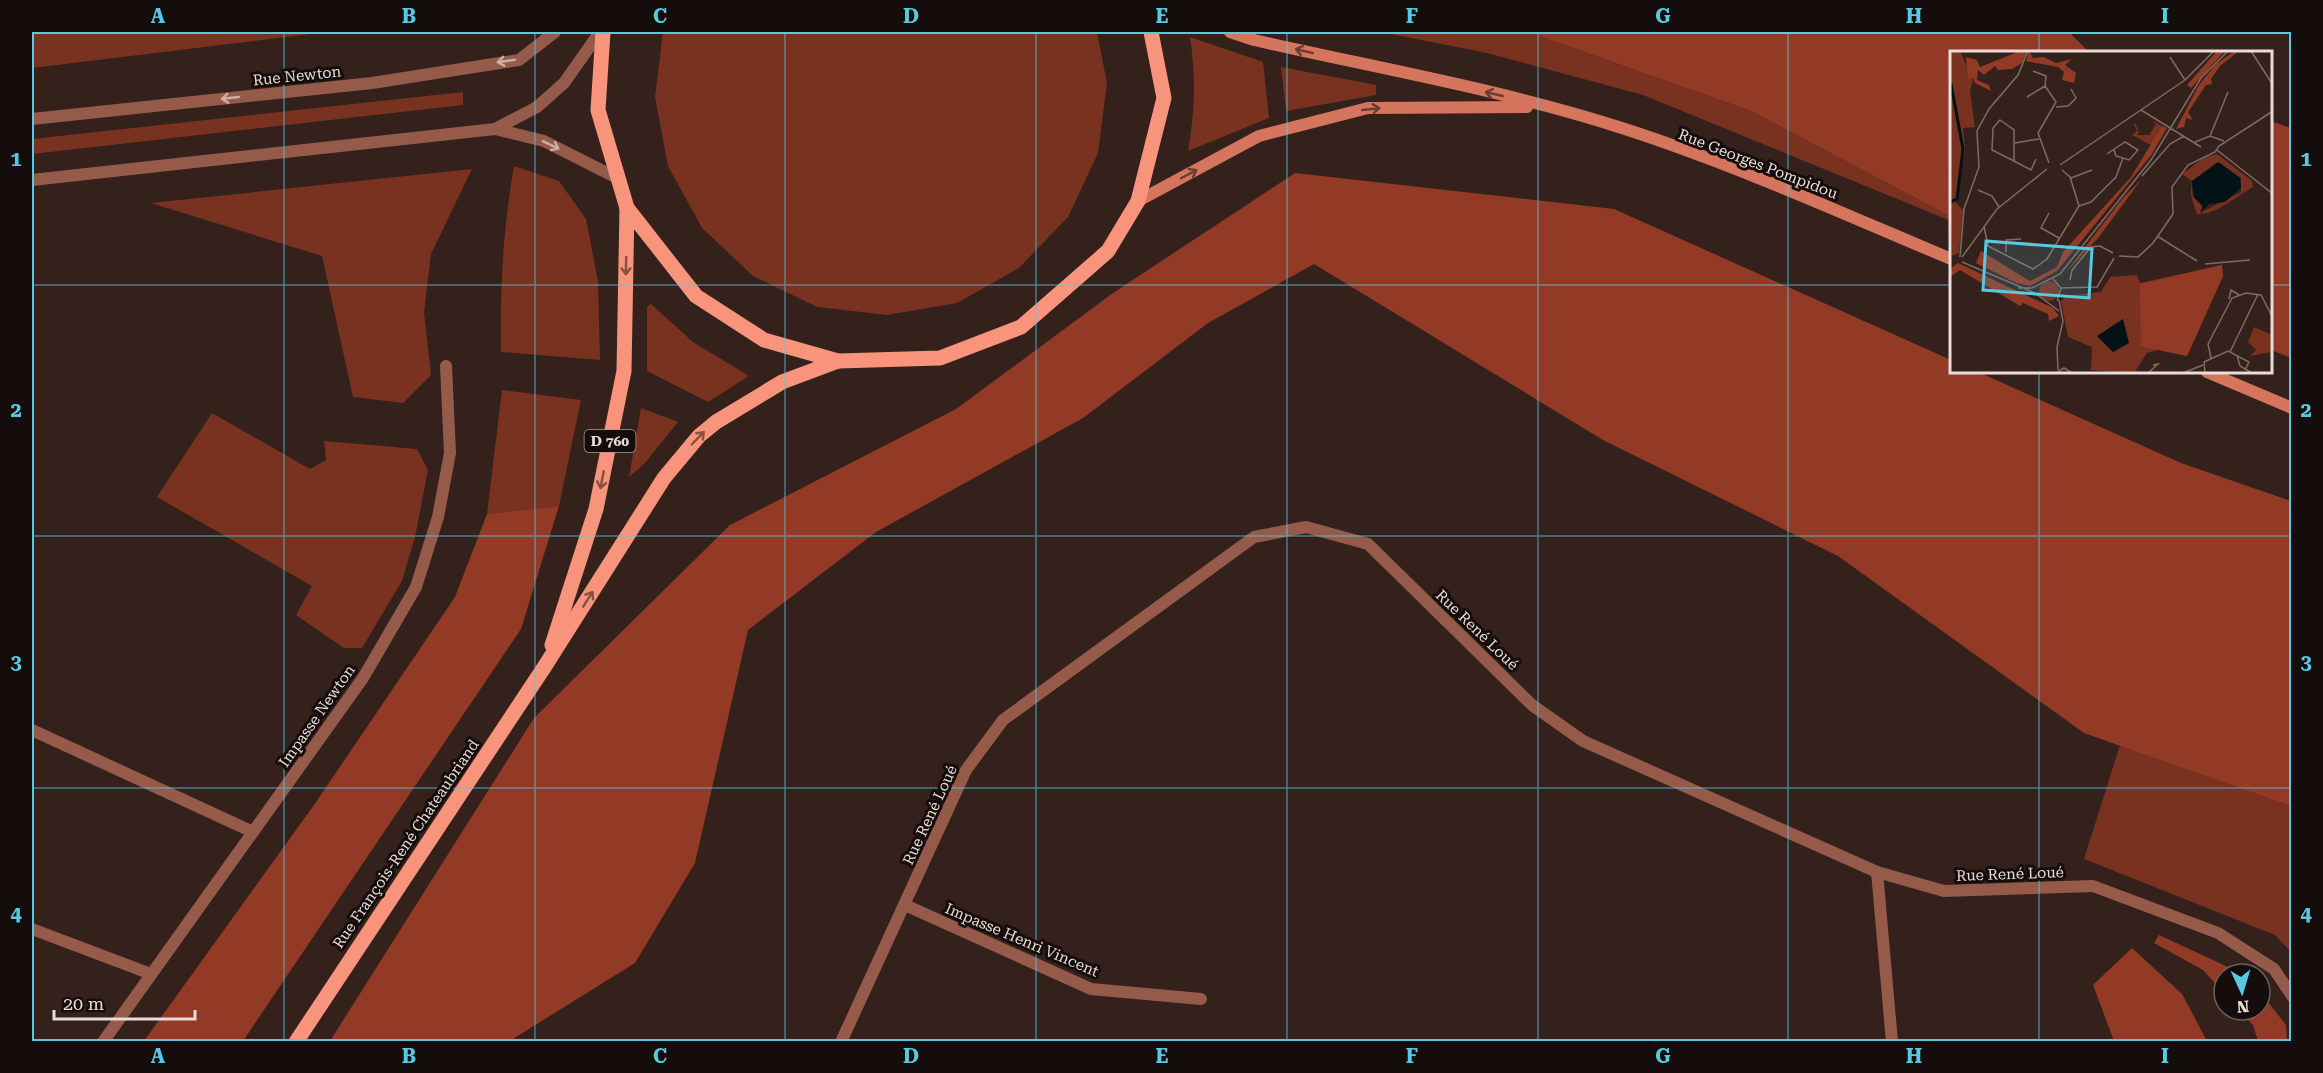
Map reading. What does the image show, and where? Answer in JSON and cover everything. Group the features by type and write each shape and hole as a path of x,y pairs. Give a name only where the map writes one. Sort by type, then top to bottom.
{"main road":[{"path":"601,32 598,110 627,208 696,296 764,340 838,361 940,358 1021,327 1108,251 1137,201 1164,98 1151,32"},
{"name":"Rue Georges Pompidou","path":"1230,32 1254,40 1551,107 1626,129 1708,159 1950,259"},
{"name":"Rue Georges Pompidou","path":"1137,201 1259,136 1368,108 1551,107"},
{"name":"Rue François-René Chateaubriand","path":"545,666 596,509 624,371 627,208"},
{"name":"Rue François-René Chateaubriand","path":"296,1041 545,666 664,477 699,436 716,422 782,382 838,361"},
{"path":"2212,374 2292,408"}],"street":[{"name":"Rue Newton","path":"32,119 372,83 519,60 555,32"},
{"path":"495,129 537,107 564,83 601,32"},
{"path":"32,180 495,129 544,141 617,178"},
{"name":"Impasse Newton","path":"104,1041 363,678 416,587 438,517 450,453 446,366"},
{"name":"Rue René Loué","path":"841,1041 906,905 966,770 1003,720 1254,537 1306,527 1368,544 1532,705 1583,741 1877,872 1944,891 2093,886 2218,933 2274,969 2292,996"},
{"path":"32,730 253,832"},
{"path":"1877,872 1892,1041"},
{"name":"Impasse Henri Vincent","path":"906,905 1091,989 1201,999"},
{"path":"32,929 151,975"}],"shaded area":[{"path":"32,32 327,32 32,68"},
{"path":"663,32 1097,32 1107,83 1098,153 1068,217 1019,268 957,303 887,315 817,307 753,276 702,228 668,166 655,97"},
{"path":"1381,32 1528,32 1751,111 1950,216 1950,221 1643,95 1487,53"},
{"path":"1528,32 2069,32 2088,51 1950,51 1950,216 1751,111"},
{"path":"1190,37 1263,62 1269,118 1188,151 1194,94"},
{"path":"1281,67 1376,85 1376,95 1286,111"},
{"path":"463,92 463,105 32,154 32,139"},
{"path":"2272,121 2291,128 2291,358 2272,350"},
{"path":"514,166 559,181 586,219 598,281 600,360 501,352 503,259"},
{"path":"472,169 431,254 424,312 431,375 403,403 353,397 322,256 151,203"},
{"path":"1295,173 1614,209 1950,360 1950,374 1982,374 2181,463 2291,501 2291,806 2084,733 1838,556 1603,440 1314,264 1208,323 1083,418 876,532 748,630 695,863 635,963 512,1041 330,1041 534,718 730,525 956,409 1113,293"},
{"path":"651,304 693,342 749,376 708,402 647,371 647,307"},
{"path":"502,390 581,400 559,506 487,514"},
{"path":"641,408 678,422 644,464 629,477"},
{"path":"212,413 310,469 326,460 324,441 417,449 428,470 415,537 402,581 362,648 344,648 296,615 312,586 157,497"},
{"path":"559,506 521,629 243,1041 144,1041 314,805 455,597 487,514"},
{"path":"2120,745 2291,806 2291,952 2275,935 2084,859"},
{"path":"2159,935 2217,962 2212,962 2212,980 2203,970 2154,943"},
{"path":"2132,948 2182,994 2207,1041 2114,1041 2093,985"},
{"path":"2272,1007 2286,1025 2287,1041 2258,1041 2250,1022 2272,1022"}]}
